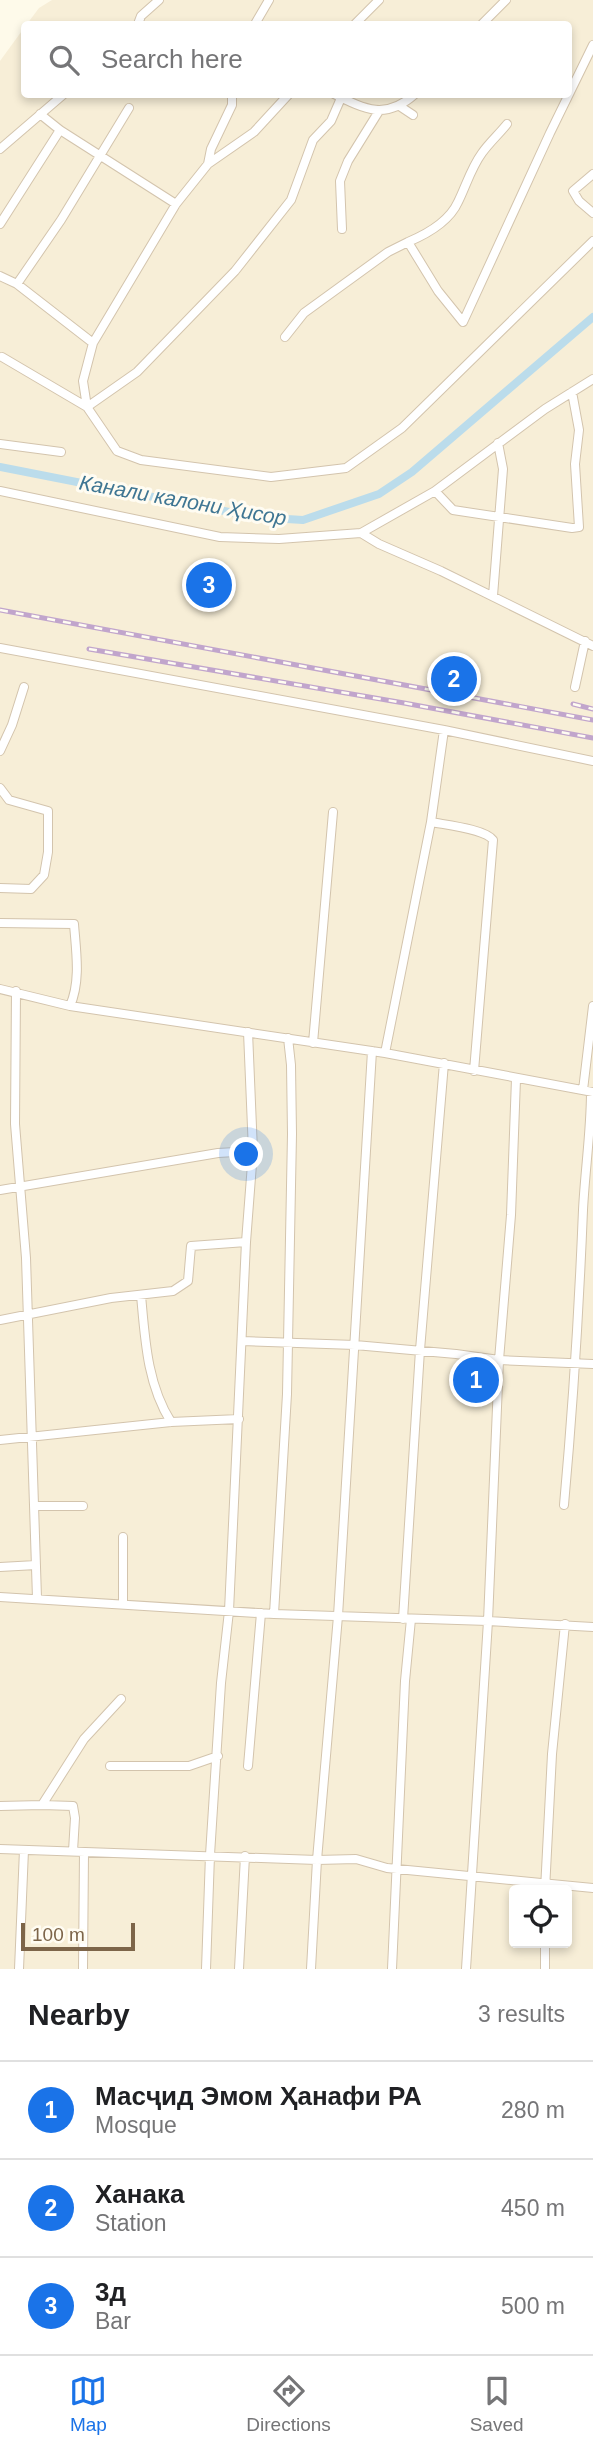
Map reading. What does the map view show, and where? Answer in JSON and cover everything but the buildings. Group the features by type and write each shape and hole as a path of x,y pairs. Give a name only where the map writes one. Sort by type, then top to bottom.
{"street":[{"path":"139,21 159,0"},
{"path":"257,21 270,0"},
{"path":"358,21 379,0"},
{"path":"485,21 506,0"},
{"path":"572,87 593,45"},
{"path":"0,149 59,98"},
{"path":"208,164 211,149 232,105 232,98"},
{"path":"87,407 83,381 93,343 176,204 208,164 254,132 285,98"},
{"path":"87,407 137,372 235,271 291,200 313,140 331,121 337,98"},
{"path":"343,98 379,111 401,107 411,98"},
{"path":"408,242 438,291 463,322 567,98"},
{"path":"401,107 413,115"},
{"path":"17,284 129,108"},
{"path":"342,229 340,181 348,161 379,111"},
{"path":"40,114 176,204"},
{"path":"285,338 304,313 388,251 424,235 448,217 482,154 507,124"},
{"path":"0,224 61,130"},
{"path":"593,174 573,191 593,214"},
{"path":"2,357 87,407 117,451 141,460 271,477 346,468 402,428 593,241"},
{"path":"0,276 17,284 93,343"},
{"path":"0,491 220,537 279,539 361,533 435,491 498,443 593,379"},
{"path":"435,491 453,510 579,527 575,464 579,429 572,392"},
{"path":"494,596 503,470 498,443"},
{"path":"0,444 61,452"},
{"path":"361,533 589,643 575,687"},
{"path":"0,648 444,730 593,761"},
{"path":"0,751 12,725 24,687"},
{"path":"385,1053 431,822 444,730"},
{"path":"0,788 9,800 48,811 48,852 44,875 31,889 0,888"},
{"path":"313,1042 333,812"},
{"path":"431,822 489,835 493,840 474,1071"},
{"path":"0,923 74,924 75,994 70,1006"},
{"path":"0,989 70,1006 385,1053 589,1091"},
{"path":"16,991 15,1124 26,1258 37,1598"},
{"path":"564,1505 577,1363 583,1208 591,1115 589,1091 593,1006"},
{"path":"206,1969 210,1856 221,1683 229,1611 253,1151 248,1032"},
{"path":"274,1614 288,1343 292,1134 288,1038"},
{"path":"311,1969 317,1860 338,1616 372,1051"},
{"path":"392,1969 421,1350 444,1063"},
{"path":"466,1969 488,1621 499,1360 511,1215 516,1079"},
{"path":"0,1190 218,1153 253,1151"},
{"path":"0,1320 111,1298 173,1291 186,1284 190,1274 191,1246 247,1242"},
{"path":"141,1295 151,1371 158,1399 170,1422"},
{"path":"242,1341 355,1345 499,1360 593,1364"},
{"path":"0,1440 170,1422 239,1419"},
{"path":"34,1506 83,1506"},
{"path":"123,1537 123,1604"},
{"path":"0,1567 36,1565"},
{"path":"0,1597 274,1614 593,1627"},
{"path":"248,1766 261,1613"},
{"path":"545,1885 552,1754 565,1624"},
{"path":"42,1805 84,1739 121,1699"},
{"path":"110,1766 189,1766 218,1756"},
{"path":"0,1805 72,1806 75,1818 73,1851"},
{"path":"0,1849 356,1859 380,1867 471,1875 533,1885"},
{"path":"19,1969 24,1850"},
{"path":"83,1969 84,1852"},
{"path":"239,1969 245,1856"},
{"path":"572,1888 593,1888"},
{"path":"545,1948 545,1969"}],"shaded area":[{"path":"52,0 593,0 593,1969 0,1969 0,61 21,32 21,98 572,98 572,21 29,21 39,8"}],"waterway":[{"name":"Канали калони Ҳисор","path":"0,467 255,517 303,520 379,494 412,472 593,317"}],"railway":[{"path":"0,610 593,720"},
{"path":"89,649 593,738"},
{"path":"573,704 593,709"}],"place":[{"name":"3д","path":"209,585"},
{"name":"Ханака","path":"454,679"},
{"name":"Масҷид Эмом Ҳанафи РА","path":"476,1380"}]}
